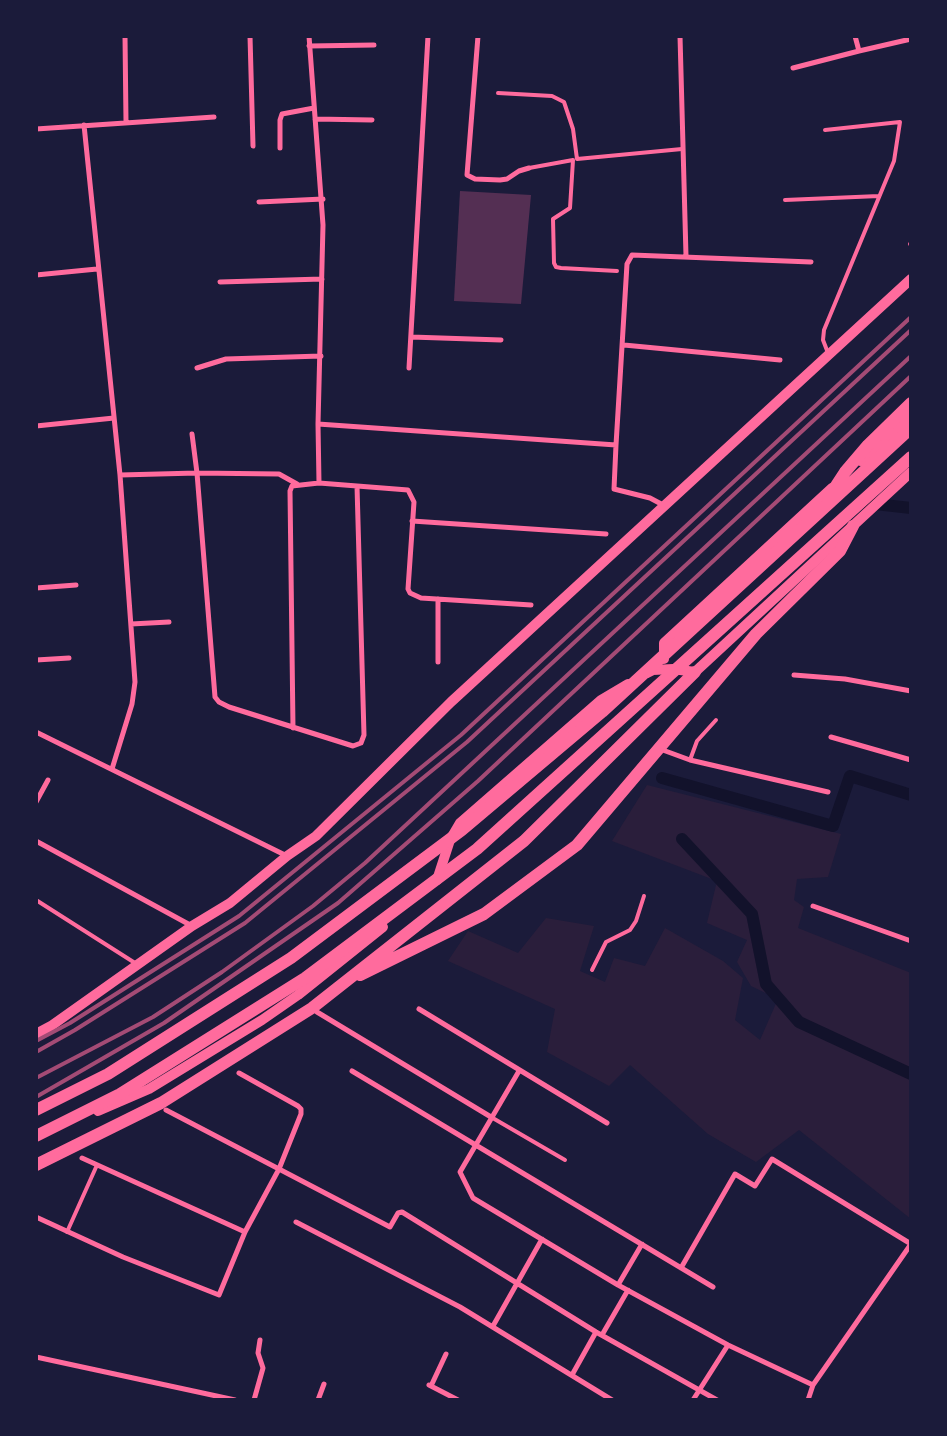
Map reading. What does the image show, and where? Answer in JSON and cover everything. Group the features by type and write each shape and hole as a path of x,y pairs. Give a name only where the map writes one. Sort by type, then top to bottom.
{"highway":[{"path":"819,512 850,465 911,403"},
{"path":"36,1110 108,1074 292,958 462,830 602,712 911,428"},
{"path":"36,1136 120,1094 305,978 477,848 911,457"},
{"path":"346,981 378,968 484,914 577,845 756,634 840,551 853,526"},
{"path":"36,1165 161,1103 300,1017 524,841 695,672"}],"main road":[{"path":"36,1034 139,966 192,926 230,902 287,856 316,836 445,709 911,279"},
{"path":"673,669 662,657 664,643 911,415"},
{"path":"36,1141 149,1089 262,1020 298,995 426,893 439,878 450,840 460,823 601,700 653,670 673,669 695,672 911,472"}],"street":[{"path":"125,36 126,122"},
{"path":"250,36 253,146"},
{"path":"309,36 323,199 318,424 319,483"},
{"path":"409,368 428,36"},
{"path":"478,36 467,175 474,179 500,180 507,179 519,171 529,168"},
{"path":"680,36 686,256"},
{"path":"855,36 858,51"},
{"path":"793,68 911,38"},
{"path":"310,46 374,45"},
{"path":"280,148 280,120 282,114 314,108"},
{"path":"36,129 214,117"},
{"path":"315,119 372,120"},
{"path":"84,126 97,269 120,475 131,624 134,693 112,769"},
{"path":"259,202 323,199"},
{"path":"664,506 650,498 614,489 628,259 632,255 639,254 812,262"},
{"path":"36,275 97,269"},
{"path":"220,282 322,279"},
{"path":"412,338 501,340"},
{"path":"624,345 780,360"},
{"path":"197,368 226,359 321,356"},
{"path":"36,426 114,418"},
{"path":"318,424 616,445"},
{"path":"192,434 197,473 214,697 219,702 229,706 353,746 361,743 364,735 358,486"},
{"path":"120,475 197,473 279,474 297,484"},
{"path":"293,728 290,491 292,486 319,483 408,490 414,502 408,589 415,597 531,604"},
{"path":"412,521 606,534"},
{"path":"36,588 76,585"},
{"path":"438,599 438,662"},
{"path":"131,624 169,622"},
{"path":"36,660 69,658"},
{"path":"794,675 846,679 911,691"},
{"path":"36,732 287,856"},
{"path":"831,738 911,760"},
{"path":"659,748 690,760 828,792"},
{"path":"36,802 48,780"},
{"path":"36,841 192,926"},
{"path":"813,906 911,941"},
{"path":"419,1009 607,1123"},
{"path":"317,1012 491,1117"},
{"path":"352,1071 713,1287"},
{"path":"519,1071 460,1172 473,1198 618,1285 728,1345 813,1385"},
{"path":"36,1217 216,1295 220,1294 245,1232 279,1169 301,1109 239,1073"},
{"path":"166,1110 390,1228 398,1213 402,1212 596,1332 717,1400"},
{"path":"82,1158 245,1232"},
{"path":"681,1268 735,1174 755,1186 772,1160 911,1244 813,1385 808,1400"},
{"path":"296,1222 493,1326 612,1400"},
{"path":"493,1326 542,1239"},
{"path":"618,1285 642,1244"},
{"path":"602,1335 628,1290"},
{"path":"572,1375 596,1332"},
{"path":"254,1400 263,1368 258,1353 260,1340"},
{"path":"693,1400 728,1345"},
{"path":"446,1354 430,1385 458,1400"},
{"path":"36,1358 235,1400"},
{"path":"318,1400 324,1384"}],"lane":[{"path":"498,93 552,96 564,102 573,129 575,160 570,208 553,219 554,263 556,267 561,268 617,271"},
{"path":"825,130 900,122 894,161 824,330 823,340 829,355"},
{"path":"529,168 575,160 682,149"},
{"path":"785,200 879,196"},
{"path":"690,760 697,741 716,720"},
{"path":"592,970 600,949 606,942 630,930 633,926 644,896"},
{"path":"36,900 139,966"},
{"path":"491,1117 565,1160"},
{"path":"68,1232 97,1165"}],"shaded area":[{"path":"647,785 841,834 828,877 797,879 794,900 804,907 798,928 911,973 911,1219 799,1130 756,1162 708,1134 630,1065 609,1086 547,1052 555,1009 448,961 468,931 518,953 546,918 594,926 580,971 605,982 614,958 645,966 665,928 723,961 743,978 735,1020 760,1040 778,999 751,986 737,962 747,940 707,923 717,881 612,841"}],"building":[{"path":"460,191 531,195 521,304 454,301"}],"waterway":[{"path":"866,503 911,508"},
{"path":"662,778 833,826 850,776 911,795"},
{"path":"682,839 752,914 766,984 799,1022 911,1074"}],"railway":[{"path":"36,1041 70,1023 239,916 461,735 911,317"},
{"path":"36,1052 75,1030 245,923 467,742 911,330"},
{"path":"36,1078 153,1017 222,972 313,906 365,863 911,356"},
{"path":"36,1097 164,1023 338,903 478,781 911,376"}]}
